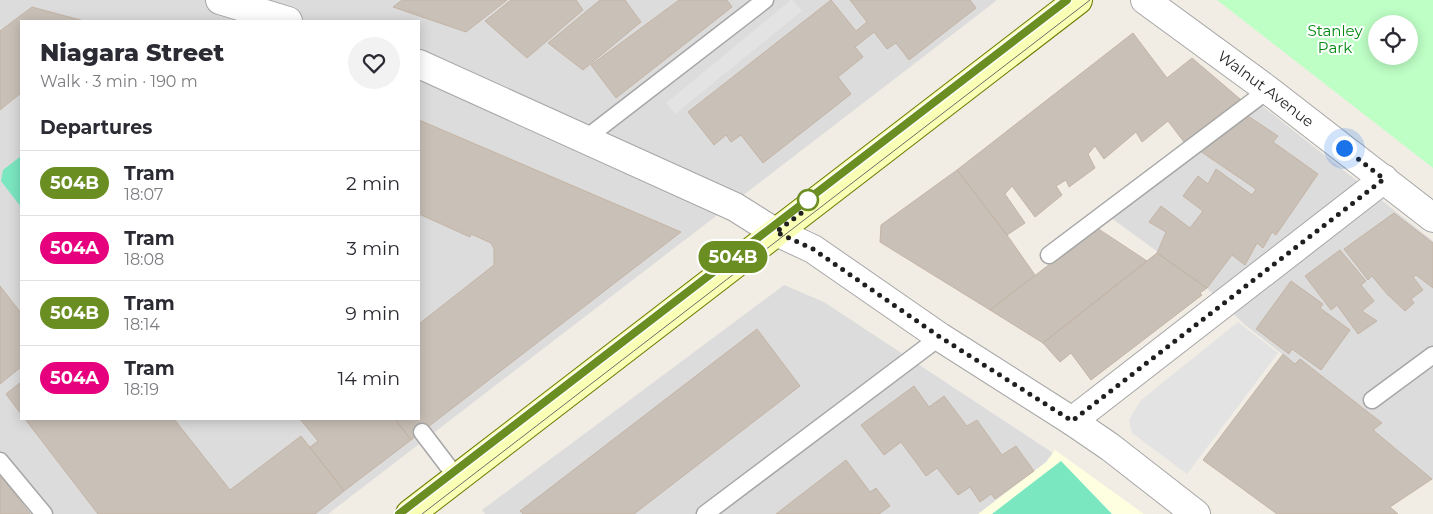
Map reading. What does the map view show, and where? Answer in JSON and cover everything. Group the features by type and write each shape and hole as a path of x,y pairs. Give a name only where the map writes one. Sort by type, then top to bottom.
{"main road":[{"path":"410,514 776,232 1063,4"}],"street":[{"path":"220,0 285,20"},
{"name":"Walnut Avenue","path":"1145,0 1268,90 1433,218"},
{"path":"420,64 735,207 776,232 813,249 940,337 1110,447 1196,514"},
{"path":"1072,421 1384,179"}],"lane":[{"path":"585,139 763,0"},
{"path":"1049,254 1268,90"},
{"path":"705,514 940,337"},
{"path":"1372,400 1433,355"},
{"path":"422,432 457,478"},
{"path":"0,461 44,514"}],"shaded area":[{"path":"0,0 996,1 328,514 0,514"},
{"path":"791,0 802,11 675,114 666,103"},
{"path":"1261,105 1433,241 1433,480 1373,430 1382,423 1300,359 1295,364 1244,324 1207,288 1110,217"},
{"path":"784,285 824,302 1047,449 1134,514 485,514 482,510"},
{"path":"1238,322 1278,353 1187,474 1132,433 1129,420 1141,400"},
{"path":"1055,450 1144,514 978,514 1046,462"}],"green space":[{"name":"Stanley Park","path":"1217,0 1433,0 1433,168"},
{"path":"20,157 20,206 1,181 3,170"},
{"path":"1061,461 1112,514 992,514"}],"building":[{"path":"402,0 507,0 466,32 393,7"},
{"path":"511,0 576,0 583,10 527,58 485,21"},
{"path":"600,0 625,0 641,22 583,70 548,43"},
{"path":"679,0 727,0 732,7 616,98 591,65"},
{"path":"831,0 856,31 867,22 850,0 970,0 976,8 909,60 896,43 887,49 874,32 855,47 863,57 838,77 851,94 763,163 741,135 731,142 726,135 714,145 688,112"},
{"path":"32,7 80,20 20,20 20,94 0,110 0,31"},
{"path":"1133,33 1167,78 1192,58 1240,99 1184,142 1168,121 1142,142 1136,132 1104,159 1095,146 1088,154 1095,168 1069,187 1066,180 1056,186 1062,195 1035,217 1012,186 1005,194 1025,223 1007,235 957,170"},
{"path":"1248,116 1278,136 1273,142 1318,174 1276,235 1272,232 1263,248 1257,243 1245,265 1232,255 1207,288 1157,253 1166,232 1149,222 1161,206 1190,228 1203,211 1183,196 1198,176 1208,184 1216,169 1252,195 1256,189 1200,151"},
{"path":"420,120 681,232 411,440 396,420 420,420 420,323 494,265 494,249 491,243 471,234 470,237 420,214"},
{"path":"957,170 1035,275 990,310 880,242 881,225"},
{"path":"1394,213 1433,243 1433,288 1416,275 1413,277 1423,290 1411,299 1414,303 1405,311 1372,276 1368,280 1344,249"},
{"path":"1097,228 1147,261 1043,343 990,310"},
{"path":"1340,250 1366,281 1361,285 1374,301 1362,311 1377,321 1358,334 1337,305 1331,310 1305,276"},
{"path":"1157,253 1207,288 1200,293 1202,295 1091,380 1071,353 1060,362 1043,343"},
{"path":"1291,281 1323,304 1320,308 1350,330 1321,370 1292,349 1289,354 1256,329"},
{"path":"0,286 20,312 20,368 0,384"},
{"path":"757,329 800,386 634,514 523,514 520,511"},
{"path":"1283,354 1295,364 1300,359 1382,423 1373,430 1432,479 1390,507 1398,514 1277,514 1203,460"},
{"path":"20,383 20,413 6,394"},
{"path":"914,386 929,407 944,396 967,426 977,420 1002,455 1016,446 1034,471 995,499 991,494 980,502 970,487 958,495 937,468 926,476 901,442 884,455 861,425"},
{"path":"26,420 175,420 230,490 301,436 344,491 315,514 98,514"},
{"path":"301,420 396,420 411,440 344,491 310,447 318,441"},
{"path":"846,460 870,492 876,488 890,506 879,514 776,514"},
{"path":"0,475 30,514 0,514"}],"tram line":[{"path":"399,514 1067,0"},
{"name":"504B","path":"399,514 1067,0"},
{"path":"422,514 1090,0"}],"route":[{"path":"808,200 816,202 776,232 813,249 940,337 1072,421 1384,179 1344,148"}]}
